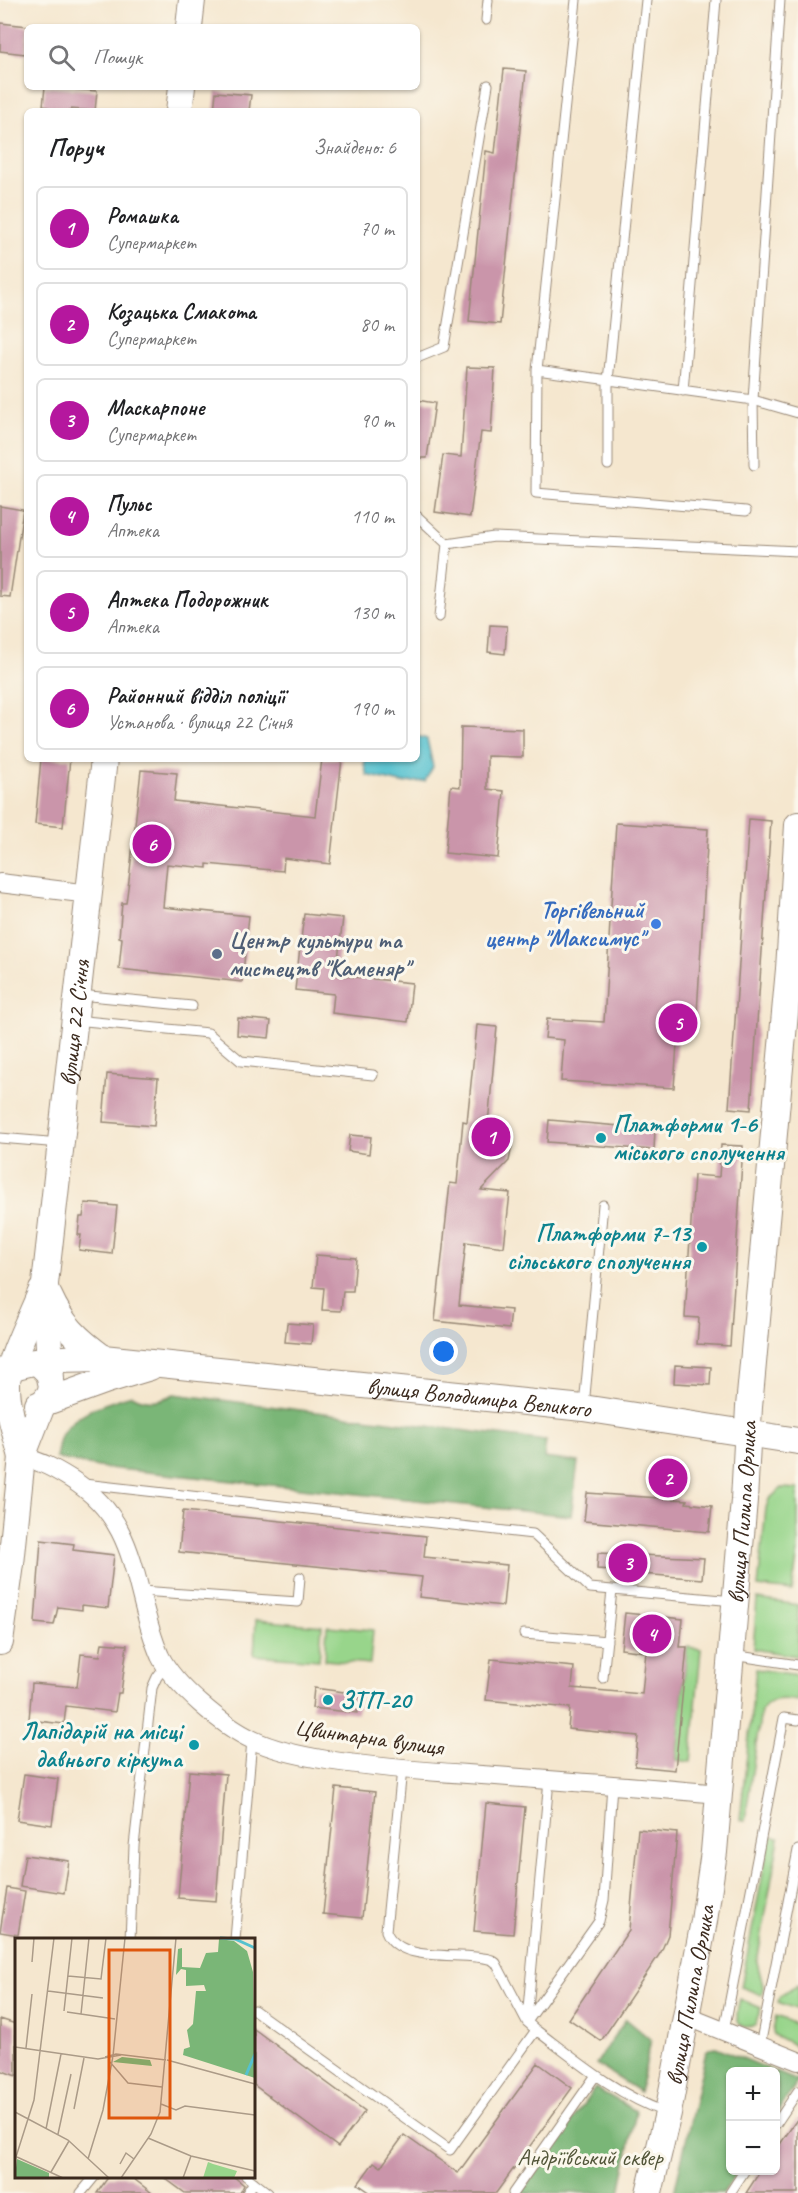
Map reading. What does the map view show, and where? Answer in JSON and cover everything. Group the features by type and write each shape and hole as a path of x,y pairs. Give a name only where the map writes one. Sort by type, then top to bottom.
{"main road":[{"path":"189,24 192,0"},
{"path":"179,108 182,90"},
{"name":"вулиця 22 Січня","path":"45,1284 104,762"},
{"name":"вулиця Пилипа Орлика","path":"649,2193 668,2113 707,1898 719,1794 744,1500 747,1431 794,969 798,825"},
{"path":"45,1284 64,1324 103,1358"},
{"path":"0,1642 11,1564 11,1452 21,1384 45,1284"},
{"path":"11,1452 21,1384 45,1284"},
{"name":"вулиця Володимира Великого","path":"21,1384 103,1358 584,1408 747,1431 798,1441"},
{"path":"21,1384 159,1364"}],"street":[{"path":"0,883 89,894"},
{"name":"Цвинтарна вулиця","path":"11,1452 55,1468 94,1495 113,1518 125,1539 154,1637 166,1665 182,1686 210,1711 252,1740 297,1755 402,1769 719,1794"},
{"path":"686,2016 798,2061"}],"lane":[{"path":"486,20 488,0"},
{"path":"576,0 537,370 536,493 746,511"},
{"path":"608,465 609,381 646,0"},
{"path":"683,391 716,0"},
{"path":"754,465 753,400 780,0"},
{"path":"420,357 444,347 488,85"},
{"path":"537,370 753,400 798,413"},
{"path":"420,519 447,544"},
{"path":"447,544 494,537 798,551"},
{"path":"439,617 447,544"},
{"path":"76,1008 192,1006"},
{"path":"76,1008 208,1033 241,1061 374,1075"},
{"path":"0,1138 61,1143"},
{"path":"584,1408 603,1205"},
{"path":"79,1483 533,1534 590,1588 734,1600"},
{"path":"141,1591 298,1602 300,1577"},
{"path":"603,1678 612,1590"},
{"path":"524,1634 607,1641"},
{"path":"730,1654 798,1665"},
{"path":"130,1938 134,1846 152,1688 166,1665"},
{"path":"724,2031 784,1718 798,1720"},
{"path":"235,1938 252,1740"},
{"path":"402,1769 386,1931 390,1940 396,1946 414,1952 492,1960 527,2022 536,2030 596,2075 645,2105 668,2113"},
{"path":"527,2022 549,1780"},
{"path":"527,2022 599,1921 604,1900 612,1785"},
{"path":"760,2046 798,1850"},
{"path":"255,2011 450,2150 536,2030"},
{"path":"513,2193 596,2075"},
{"path":"778,2121 798,2091"},
{"path":"730,2193 742,2175"},
{"path":"81,2193 93,2178"},
{"path":"247,2193 250,2180 268,2193"}],"green space":[{"path":"174,1394 546,1441 544,1458 578,1462 571,1516 98,1467 56,1458 62,1434 84,1413 132,1395 153,1400 164,1399"},
{"path":"782,1488 798,1489 798,1552 792,1591 758,1587 766,1508 769,1499"},
{"path":"757,1599 798,1605 798,1656 753,1649"},
{"path":"256,1620 322,1626 319,1660 254,1655"},
{"path":"327,1626 373,1630 370,1664 325,1660"},
{"path":"687,1647 701,1649 691,1762 676,1760"},
{"path":"756,1669 798,1675 798,1701 787,1699 773,1701 761,1711 745,1821 740,1820"},
{"path":"770,1836 779,1838 757,1962 763,1986 762,1995 741,1987"},
{"path":"798,1985 798,2010 778,2002 780,1996"},
{"path":"740,1999 761,2008 755,2025 748,2027 740,2024 737,2015"},
{"path":"776,2016 798,2025 798,2047 774,2035"},
{"name":"Андріївський сквер","path":"626,2019 651,2040 640,2092 596,2064"},
{"path":"716,2047 764,2067 726,2067 726,2175 735,2175 723,2193 674,2193 706,2052"},
{"path":"780,2074 798,2081 780,2108"},
{"name":"Андріївський сквер","path":"595,2088 636,2111 620,2193 521,2193"}],"water":[{"path":"420,737 427,739 433,767 425,781 401,783 367,775 365,762 420,762"}],"building":[{"path":"0,23 24,26 24,54 0,51"},
{"path":"504,69 526,71 500,324 469,321 486,151 495,153"},
{"path":"45,90 97,91 95,108 48,108 43,106"},
{"path":"216,92 251,95 249,108 214,108"},
{"path":"467,367 495,368 491,433 481,432 470,517 435,512 443,455 461,457"},
{"path":"420,400 435,403 427,458 420,458"},
{"path":"0,506 23,510 10,597 0,596"},
{"path":"490,625 507,626 505,654 488,652"},
{"path":"461,727 523,729 523,757 487,756 487,789 504,791 498,858 445,853 451,786 460,787"},
{"path":"41,762 70,762 63,827 35,824"},
{"path":"322,762 342,762 330,864 284,858 283,871 207,864 207,868 167,864 163,907 249,916 242,982 119,969 122,903 126,903 141,770 177,773 174,801 315,816"},
{"path":"749,819 771,821 751,1110 729,1108"},
{"name":"Торгівельний центр \"Максимус\"","path":"616,823 708,829 696,1030 678,1029 674,1088 561,1081 564,1040 545,1038 547,1019 604,1022"},
{"path":"304,914 343,918 336,975 412,983 408,1022 332,1013 334,994 295,990"},
{"path":"238,1018 271,1021 269,1038 237,1035"},
{"path":"477,1025 497,1027 488,1124 503,1125 512,1146 509,1161 481,1190 510,1193 504,1247 466,1242 459,1305 511,1310 509,1329 435,1321 450,1183 457,1184 463,1121 467,1122"},
{"path":"107,1074 158,1078 154,1126 103,1122"},
{"name":"Платформи 1-6 міського сполучення","path":"549,1120 655,1129 654,1150 547,1142"},
{"path":"350,1135 371,1137 369,1154 348,1151"},
{"path":"721,1145 743,1146 730,1346 697,1344 699,1318 685,1317 694,1175 719,1177"},
{"path":"85,1203 117,1206 112,1254 79,1250 80,1217 83,1217"},
{"path":"316,1255 356,1258 353,1291 343,1291 341,1311 322,1310 324,1288 313,1287"},
{"path":"287,1323 313,1325 311,1344 285,1342"},
{"path":"675,1365 711,1367 710,1385 674,1383"},
{"path":"587,1493 687,1500 686,1503 712,1506 709,1532 584,1521"},
{"path":"183,1511 426,1536 424,1557 507,1565 503,1606 419,1597 422,1577 179,1552"},
{"path":"41,1540 74,1544 73,1550 114,1555 108,1608 82,1605 82,1610 58,1607 54,1625 35,1623"},
{"path":"598,1553 704,1558 702,1579 597,1569"},
{"path":"625,1613 683,1619 680,1647 687,1647 675,1770 635,1766 638,1736 568,1729 570,1708 486,1700 491,1659 574,1667 572,1688 642,1694 646,1652 621,1649"},
{"path":"102,1643 127,1645 121,1693 118,1693 115,1712 66,1706 64,1724 29,1720 32,1683 77,1687 81,1654 100,1656"},
{"name":"ЗТП-20","path":"314,1688 359,1694 357,1713 312,1708"},
{"path":"189,1771 226,1774 216,1901 178,1898"},
{"path":"24,1774 58,1779 52,1825 17,1820"},
{"path":"336,1788 375,1792 362,1918 323,1914"},
{"path":"486,1803 525,1807 513,1934 474,1931"},
{"path":"638,1829 677,1833 668,1935 661,1952 601,2041 569,2019 629,1930"},
{"path":"25,1855 69,1861 64,1893 20,1886"},
{"path":"7,1888 25,1891 18,1935 0,1932"},
{"path":"0,2019 15,2024 15,2076 0,2070"},
{"path":"255,2030 365,2111 338,2147 255,2086"},
{"path":"538,2063 572,2088 496,2193 371,2193 358,2184 374,2162 381,2167 404,2135 458,2173"},
{"path":"798,2118 798,2193 746,2193 758,2175 780,2175 780,2144"},
{"path":"108,2178 133,2178 152,2193 97,2193"},
{"path":"165,2178 235,2178 244,2185 240,2193 185,2193"}],"place":[{"name":"Районний відділ поліції","path":"152,844"},
{"name":"Торгівельний центр \"Максимус\"","path":"656,924"},
{"name":"Центр культури та мистецтв \"Каменяр\"","path":"217,954"},
{"name":"Аптека Подорожник","path":"678,1023"},
{"name":"Ромашка","path":"491,1137"},
{"name":"Платформи 1-6 міського сполучення","path":"601,1138"},
{"name":"Платформи 7-13 сільського сполучення","path":"702,1247"},
{"name":"Козацька Смакота","path":"668,1478"},
{"name":"Маскарпоне","path":"628,1563"},
{"name":"Пульс","path":"652,1634"},
{"name":"ЗТП-20","path":"328,1700"},
{"name":"Лапідарій на місці давнього кіркута","path":"194,1745"}]}
